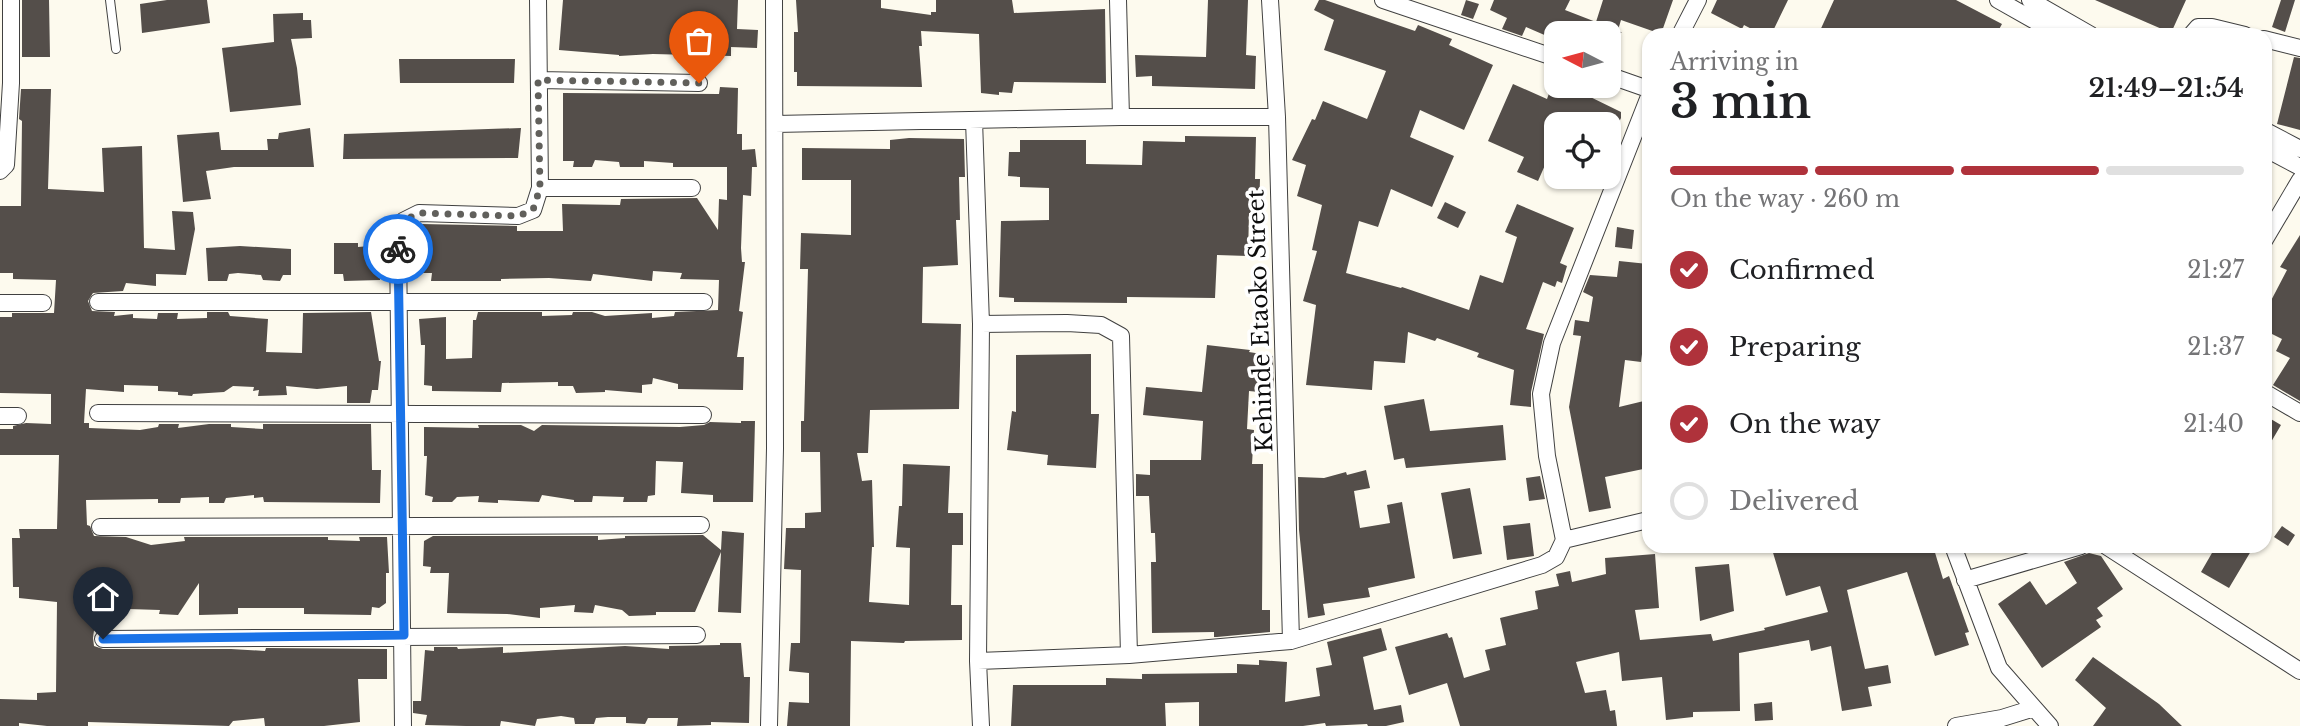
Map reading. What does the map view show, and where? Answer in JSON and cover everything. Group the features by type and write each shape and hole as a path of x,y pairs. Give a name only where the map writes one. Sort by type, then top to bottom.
{"street":[{"path":"0,170 6,165 5,83 11,0"},
{"path":"403,726 398,238 403,221 419,213 518,216 533,210 540,188 538,0"},
{"path":"769,726 775,448 774,0"},
{"path":"1118,0 1121,117"},
{"name":"Kehinde Etaoko Street","path":"1270,0 1277,117 1291,641"},
{"path":"1684,28 1698,0"},
{"path":"1998,0 2048,28"},
{"path":"2030,0 2079,28"},
{"path":"1393,2 1544,54"},
{"path":"2197,28 2216,28"},
{"path":"2272,41 2300,48"},
{"path":"538,80 699,83"},
{"path":"1621,80 1642,87"},
{"path":"978,660 1129,655 1291,641 1542,565 1556,557 1564,540 1547,456 1541,394 1552,342 1642,114"},
{"path":"775,124 1121,117 1277,117"},
{"path":"974,120 981,324 978,660 981,726"},
{"path":"2272,134 2300,149"},
{"path":"2272,152 2300,167"},
{"path":"2272,228 2300,180"},
{"path":"540,188 692,188"},
{"path":"98,302 704,302"},
{"path":"0,303 43,303"},
{"path":"981,324 1066,323 1101,326 1121,336 1129,655"},
{"path":"2272,397 2300,413"},
{"path":"98,413 703,415"},
{"path":"0,416 18,416"},
{"path":"1564,540 1642,521"},
{"path":"100,527 701,525"},
{"path":"1955,553 1998,668 2050,726"},
{"path":"1965,580 2057,553"},
{"path":"2117,553 2300,671"},
{"path":"103,639 696,635"},
{"path":"1956,726 2002,718 2034,708"}],"lane":[{"path":"110,0 116,49"}],"building":[{"path":"22,0 49,0 50,57 22,57"},
{"path":"167,0 207,0 210,23 142,33 140,4"},
{"path":"563,0 738,0 737,29 758,30 757,48 731,47 731,56 619,56 559,50"},
{"path":"796,0 881,0 881,8 931,15 931,12 936,12 936,0 1012,0 1014,13 1105,9 1106,83 1014,82 1012,93 981,93 979,34 921,31 922,46 919,46 922,87 797,86 797,72 794,72 794,32 798,32"},
{"path":"1208,0 1248,0 1246,55 1256,56 1255,89 1152,86 1152,76 1136,77 1135,55 1206,57"},
{"path":"1319,0 1415,31 1418,25 1452,39 1449,45 1493,65 1464,130 1420,110 1410,137 1454,156 1432,207 1391,189 1378,227 1359,221 1346,273 1402,287 1469,310 1480,275 1503,283 1517,237 1505,232 1517,204 1574,228 1560,263 1567,266 1562,283 1557,281 1555,287 1543,282 1526,329 1544,334 1531,392 1531,407 1510,405 1514,370 1477,357 1479,353 1437,338 1435,341 1408,332 1405,363 1374,361 1372,390 1306,385 1316,305 1303,301 1317,251 1312,250 1322,205 1297,196 1306,165 1292,160 1323,101 1367,119 1386,71 1324,50 1334,20 1314,10"},
{"path":"1466,0 1479,4 1473,19 1461,15"},
{"path":"1494,0 1570,0 1565,10 1593,21 1544,21 1544,35 1526,27 1522,36 1502,29 1507,18 1490,10"},
{"path":"1603,0 1673,0 1663,28 1644,28 1621,20 1596,21"},
{"path":"1717,0 1788,0 1774,28 1750,28 1744,25 1740,28 1711,13"},
{"path":"1834,0 1956,0 2002,24 2000,28 1821,28"},
{"path":"2095,0 2186,0 2173,28 2159,28"},
{"path":"2281,0 2295,0 2285,32 2272,27"},
{"path":"303,13 303,20 311,20 312,38 291,39 301,105 230,112 222,48 274,42 273,14"},
{"path":"2294,57 2300,58 2300,130 2277,124"},
{"path":"399,59 515,59 514,83 400,83"},
{"path":"1513,84 1547,99 1592,98 1621,112 1544,112 1544,167 1538,181 1517,172 1524,157 1488,141"},
{"path":"720,87 738,88 737,134 742,134 742,150 755,149 757,167 752,167 751,196 743,195 741,248 742,262 745,262 739,311 743,312 737,357 744,357 743,390 678,389 678,384 653,378 652,384 642,385 642,393 605,390 576,393 573,386 558,386 558,382 502,383 501,392 432,391 432,386 424,385 425,345 421,345 419,319 446,317 446,359 472,358 473,320 476,320 478,312 542,312 542,316 572,315 573,312 592,312 605,316 652,313 652,318 674,316 675,312 718,310 719,280 680,279 682,273 653,271 652,281 593,274 591,281 549,278 431,281 432,273 423,273 424,240 415,240 416,226 421,224 517,226 517,231 563,231 562,204 620,205 621,199 697,198 718,230 719,199 727,200 727,167 673,167 673,163 644,161 644,167 620,167 619,162 595,160 592,167 573,167 574,161 563,161 563,93 719,94"},
{"path":"21,89 51,89 48,189 104,192 102,148 142,146 144,248 175,250 172,211 193,212 195,229 186,275 156,274 156,286 126,283 123,291 93,293 88,301 92,311 115,312 114,316 133,314 133,318 157,319 158,313 178,313 177,319 207,318 207,312 228,312 230,316 268,319 266,352 302,353 303,313 371,312 381,361 378,390 372,390 370,403 347,403 347,386 317,389 286,386 287,395 258,396 259,390 253,391 254,387 233,386 224,392 192,396 158,391 158,386 124,385 124,392 86,389 84,423 89,423 89,428 140,430 158,427 159,424 179,424 178,428 231,424 231,427 263,429 263,424 371,424 372,470 381,470 380,503 264,502 263,497 254,498 254,495 226,498 224,503 209,503 209,497 181,498 180,503 158,503 158,499 86,500 87,525 94,536 126,537 151,545 185,541 184,537 328,537 328,540 360,541 359,537 387,537 389,573 386,573 386,603 379,608 372,607 371,615 304,614 304,608 238,608 238,614 199,615 199,583 178,615 159,614 160,610 128,609 126,616 96,615 94,646 103,649 387,649 387,679 358,679 360,722 324,726 265,726 264,718 233,721 229,726 88,722 88,726 19,723 19,726 0,726 0,699 37,700 37,693 56,692 57,602 19,598 19,587 13,587 12,538 20,538 19,529 57,529 59,455 0,455 0,429 13,429 13,426 26,423 51,424 51,394 0,393 0,317 12,317 12,313 54,313 56,280 13,279 13,273 0,273 0,206 21,206"},
{"path":"310,128 314,167 234,167 206,171 211,199 183,202 177,135 219,132 221,150 268,150 267,139 278,139 279,133"},
{"path":"521,128 518,158 343,159 344,134"},
{"path":"1185,136 1256,137 1255,179 1260,179 1259,213 1249,213 1248,256 1217,255 1215,298 1127,297 1127,303 1014,302 1014,298 999,297 1001,221 1049,220 1049,188 1020,187 1020,177 1008,176 1009,152 1020,152 1020,140 1086,140 1086,164 1142,165 1143,141 1185,142"},
{"path":"964,139 965,177 959,177 960,220 956,220 958,265 923,267 922,323 961,324 959,409 870,410 868,453 857,453 862,481 872,480 874,547 869,602 909,605 910,548 896,547 899,506 902,506 903,464 950,466 948,513 963,513 963,545 952,545 951,605 962,605 962,640 904,643 851,641 850,726 787,726 789,702 809,703 809,673 789,671 791,643 800,643 801,570 784,569 786,528 805,528 805,513 821,512 820,452 801,452 808,269 800,269 801,233 851,235 851,180 802,180 802,148 890,149 890,140"},
{"path":"1445,202 1466,212 1458,228 1437,218"},
{"path":"1617,227 1634,230 1632,249 1615,247"},
{"path":"2300,235 2300,401 2273,385 2290,358 2276,351 2282,339 2272,334 2272,299 2287,270 2280,267"},
{"path":"334,243 358,243 358,247 381,245 380,280 344,281 343,274 334,274"},
{"path":"240,246 291,249 291,275 283,275 280,281 263,280 261,275 238,273 229,274 227,281 208,281 206,248"},
{"path":"1619,261 1642,263 1641,362 1625,360 1619,407 1642,401 1642,469 1605,477 1611,508 1589,512 1569,407 1581,336 1573,335 1575,320 1589,322 1593,297 1583,292 1590,275 1617,277"},
{"path":"1207,345 1250,350 1249,352 1273,356 1274,388 1260,386 1259,392 1249,391 1247,429 1254,430 1252,464 1263,464 1262,610 1270,610 1270,632 1217,637 1214,637 1214,632 1152,633 1151,562 1156,562 1155,533 1151,533 1149,496 1136,496 1136,474 1150,475 1150,460 1201,460 1203,421 1143,415 1146,387 1202,392"},
{"path":"1091,354 1091,414 1099,414 1096,468 1047,465 1048,455 1007,450 1012,411 1016,412 1016,355"},
{"path":"1424,399 1430,431 1503,425 1506,460 1406,468 1404,458 1394,460 1384,406"},
{"path":"2272,420 2281,425 2272,440"},
{"path":"755,421 753,502 713,502 713,495 681,493 683,462 656,461 655,495 648,496 647,502 623,502 624,497 593,496 592,502 574,502 542,495 539,502 478,502 479,496 457,497 452,502 432,502 433,497 425,495 427,456 424,456 424,427 479,428 478,425 521,425 534,431 542,425 680,427"},
{"path":"1366,470 1370,488 1354,491 1360,528 1390,523 1387,505 1402,502 1415,578 1368,588 1370,597 1323,604 1325,615 1308,618 1299,530 1298,477 1324,478"},
{"path":"1540,476 1545,499 1529,501 1526,478"},
{"path":"1470,488 1482,554 1453,559 1441,493"},
{"path":"1530,523 1534,556 1507,560 1503,526"},
{"path":"2282,526 2295,535 2288,546 2274,537"},
{"path":"722,531 744,533 741,613 718,612 721,552 695,612 656,612 656,615 629,616 622,610 595,605 593,613 574,612 575,605 540,608 540,618 507,614 447,613 449,573 430,573 431,567 423,566 424,541 433,536 598,536 598,540 625,536 703,535 721,550"},
{"path":"1773,553 1935,553 1943,579 1949,576 1969,632 1965,633 1969,645 1935,656 1907,572 1847,590 1865,669 1888,665 1891,683 1868,687 1872,706 1842,711 1831,646 1811,651 1809,640 1739,653 1740,711 1693,712 1693,717 1666,720 1662,677 1622,681 1619,652 1576,662 1585,693 1606,690 1610,711 1615,710 1617,726 1460,726 1447,683 1409,695 1395,647 1447,633 1449,638 1452,637 1464,678 1490,670 1485,650 1506,645 1500,618 1538,609 1535,591 1559,586 1556,574 1570,571 1572,582 1606,574 1605,558 1655,554 1659,608 1635,610 1640,640 1711,634 1713,641 1828,612 1820,586 1786,596"},
{"path":"2089,553 2101,556 2123,589 2097,608 2103,616 2096,620 2101,627 2042,668 1998,604 2030,581 2046,605 2077,583 2064,562"},
{"path":"2212,553 2250,553 2229,588 2201,572"},
{"path":"1729,564 1734,611 1700,621 1695,567"},
{"path":"1381,628 1387,650 1363,657 1374,710 1401,705 1404,722 1386,726 1326,726 1325,723 1303,726 1199,726 1199,702 1165,703 1166,726 1011,726 1013,685 1106,685 1106,678 1142,679 1142,674 1237,673 1237,664 1259,665 1259,660 1287,662 1285,702 1320,696 1316,668 1332,665 1327,642"},
{"path":"741,643 744,677 750,677 749,723 711,722 711,725 677,726 678,718 648,718 645,724 626,723 626,717 608,717 596,718 594,724 575,724 574,718 561,716 537,719 535,726 501,721 500,726 425,725 427,715 413,713 413,701 421,701 425,650 434,651 434,647 503,647 503,653 625,646 669,649 669,646"},
{"path":"2093,657 2159,704 2182,726 2093,726 2106,708 2075,680"},
{"path":"1772,702 1773,720 1755,721 1754,704"}],"way so far":[{"path":"398,249 403,221 419,213 518,216 533,210 540,188 538,80 699,83"}],"route":[{"path":"103,639 404,635 398,249"}]}
